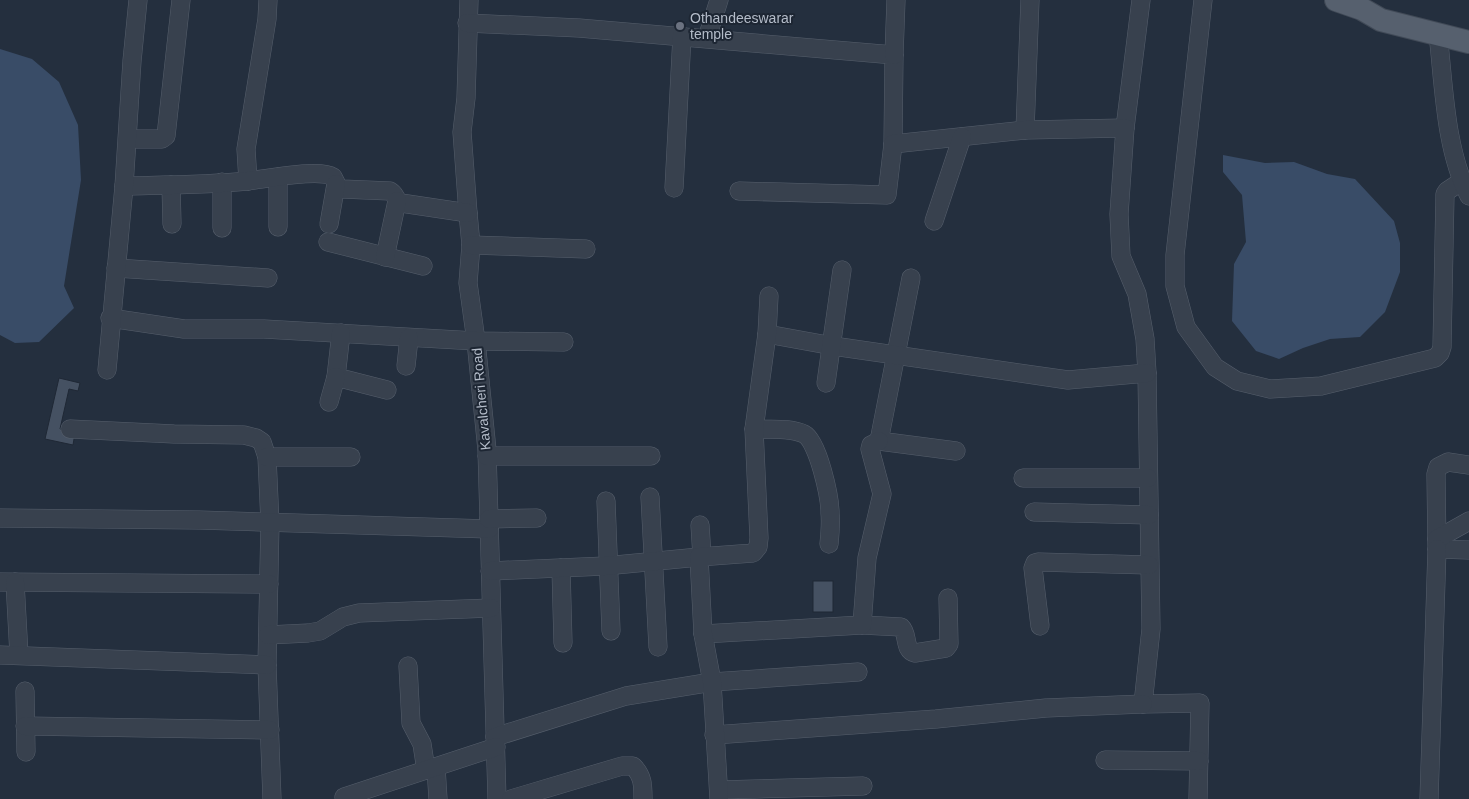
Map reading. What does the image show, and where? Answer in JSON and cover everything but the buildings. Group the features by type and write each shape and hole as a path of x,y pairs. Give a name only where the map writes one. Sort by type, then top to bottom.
{"main road":[{"path":"1336,0 1362,9 1381,20 1469,42"},
{"path":"1362,9 1392,9 1469,30"}],"street":[{"path":"106,370 124,186 138,0"},
{"path":"136,139 162,139 166,136 181,0"},
{"path":"248,181 246,150 267,19 268,0"},
{"name":"Kavalcheri Road","path":"469,0 466,98 462,132 472,245 468,283 476,341 487,456 497,799"},
{"path":"707,38 719,0"},
{"path":"740,191 888,195 892,144 896,0"},
{"path":"1025,130 1030,0"},
{"path":"1141,0 1125,128 1119,214 1121,256 1137,294 1145,339 1147,373 1151,629 1143,704"},
{"path":"1203,0 1175,255 1175,286 1186,327 1215,367 1237,381 1270,389 1321,386 1435,358 1440,353 1442,347 1445,194 1447,191 1465,188 1451,138 1438,34"},
{"path":"468,23 579,28 894,55"},
{"path":"674,188 682,36"},
{"path":"892,144 1025,130 1125,128"},
{"path":"934,221 962,137"},
{"path":"124,186 248,181 292,175 329,175 333,177 336,184 342,189 390,191 395,195 397,201 385,257"},
{"path":"278,177 278,226"},
{"path":"222,182 222,228"},
{"path":"336,184 329,233 385,257 423,266"},
{"path":"172,185 172,224"},
{"path":"397,201 468,213"},
{"path":"472,245 586,250"},
{"path":"116,268 268,278"},
{"path":"826,383 833,346 842,270"},
{"path":"879,441 911,278"},
{"path":"490,571 608,565 753,553 758,547 759,538 754,429 767,334 769,296"},
{"path":"110,318 184,329 264,329 476,341 564,342"},
{"path":"329,402 336,377 341,333"},
{"path":"767,334 895,356 1068,380 1147,373"},
{"path":"406,366 409,338"},
{"path":"336,377 386,390"},
{"path":"70,429 165,434 244,435 256,438 262,442 267,457 270,523 267,665 272,799"},
{"path":"754,429 799,432 811,440 826,484 830,512 829,544"},
{"path":"862,625 868,558 882,494 870,449 871,445 879,441 956,451"},
{"path":"487,456 651,456"},
{"path":"267,457 351,457"},
{"path":"1429,799 1437,544 1436,474 1438,467 1448,462 1469,465"},
{"path":"1023,478 1148,478"},
{"path":"650,497 658,647"},
{"path":"606,501 611,630"},
{"path":"1034,512 1148,515"},
{"path":"0,518 199,520 270,523 489,524 537,518"},
{"path":"1437,544 1469,521"},
{"path":"700,526 703,634 712,682 719,794 863,786"},
{"path":"1437,544 1469,550"},
{"path":"1040,626 1033,568 1035,563 1149,565"},
{"path":"561,568 563,643"},
{"path":"19,655 8,582 269,584"},
{"path":"703,634 862,625 901,627 904,630 908,649 911,652 946,648 949,644 948,598"},
{"path":"268,635 308,634 320,631 343,617 359,614 492,608"},
{"path":"0,655 267,665"},
{"path":"408,666 411,723 422,744 431,769 438,799"},
{"path":"344,798 431,769 496,742 626,696 712,682 858,672"},
{"path":"25,691 26,752"},
{"path":"714,735 936,719 1046,708 1200,703 1198,799"},
{"path":"25,726 270,730"},
{"path":"1105,760 1199,761"},
{"path":"511,799 622,766 633,766 639,772 642,779 644,799"}],"water":[{"path":"0,49 32,59 59,82 78,125 81,180 64,286 74,308 39,342 15,343 0,335"},
{"path":"1223,155 1265,163 1294,162 1327,174 1355,179 1394,221 1400,243 1400,272 1385,312 1360,337 1330,339 1279,359 1256,351 1232,321 1234,264 1246,242 1242,195 1223,172"}],"place":[{"name":"Othandeeswarar temple","path":"680,26"}]}
